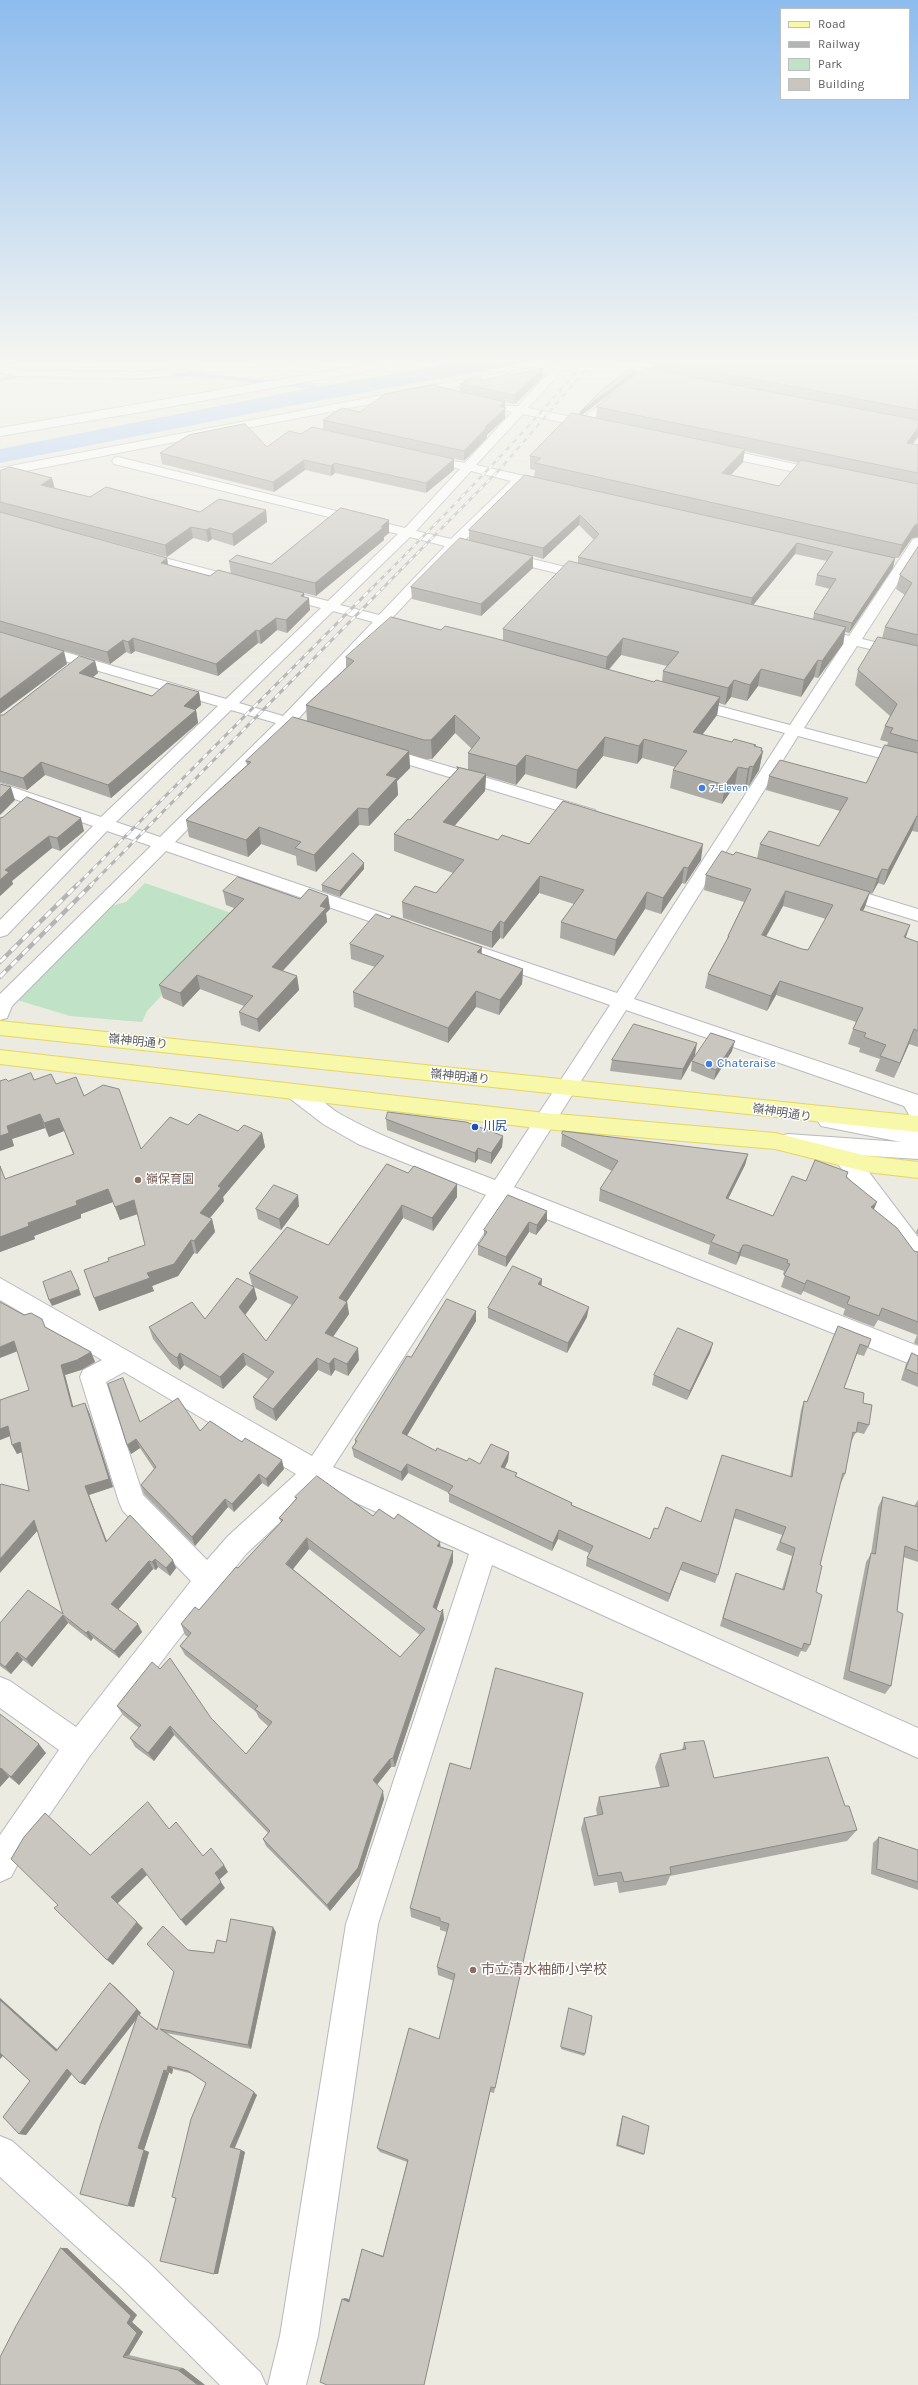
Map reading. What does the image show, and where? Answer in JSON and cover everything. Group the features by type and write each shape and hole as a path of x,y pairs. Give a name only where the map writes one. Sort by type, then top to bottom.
{"main road":[{"name":"嶺神明通り","path":"0,1028 772,1110"},
{"path":"0,1058 545,1121 775,1141 867,1164 918,1170"},
{"path":"772,1110 918,1124"}],"street":[{"path":"160,471 477,549"},
{"path":"0,931 104,824 226,705 408,532 465,471"},
{"path":"487,471 565,489"},
{"path":"812,471 834,476"},
{"path":"1,1006 286,722 454,544 520,479"},
{"path":"0,1866 15,1838 79,1747 208,1580 237,1545 316,1472 567,1088 794,731 918,542"},
{"path":"123,551 253,586"},
{"path":"492,553 600,579"},
{"path":"888,562 918,571"},
{"path":"269,590 404,626"},
{"path":"831,635 918,656"},
{"path":"0,636 76,666 226,705 316,731"},
{"path":"672,698 918,763"},
{"path":"369,747 603,819"},
{"path":"0,788 912,1101 918,1113"},
{"path":"16,812 32,799"},
{"path":"821,885 918,915"},
{"path":"295,1092 330,1118 366,1138 918,1357"},
{"name":"嶺神明通り","path":"772,1110 918,1137"},
{"path":"775,1141 918,1151"},
{"path":"846,1158 918,1254"},
{"path":"0,1288 316,1472 484,1549 918,1743"},
{"path":"125,1360 92,1377 132,1502 208,1580"},
{"path":"287,2385 299,2336 362,1924 484,1549"},
{"path":"0,1691 79,1747"},
{"path":"0,2153 134,2274 247,2385"}],"green space":[{"path":"145,883 237,915 147,1011 142,1022 70,1016 17,1000 107,907 126,902"}],"building":[{"path":"0,471 26,471 52,478 41,485 90,497 106,487 200,512 219,499 266,510 232,534 210,528 206,530 191,527 165,545 0,502"},
{"path":"231,471 288,471 273,482"},
{"path":"372,471 440,471 426,483"},
{"path":"572,471 724,471 722,473 779,486 791,471 856,471 918,484 918,524 915,525 902,545"},
{"path":"525,475 895,558 852,623 814,613 836,579 817,575 833,552 797,543 752,598 578,557 599,534 580,515 543,548 469,530"},
{"path":"341,508 389,520 381,527 384,527 315,583 229,561 237,555 271,564"},
{"path":"0,512 167,558 161,563 210,576 218,570 304,593 301,596 309,598 286,620 276,618 259,631 256,630 216,664 133,638 128,642 123,640 107,652 0,621"},
{"path":"460,538 533,556 481,604 411,587"},
{"path":"918,547 918,635 885,627 912,583 900,575"},
{"path":"569,561 846,627 822,661 818,660 804,680 761,669 750,685 734,680 728,688 663,671 679,652 623,638 607,657 503,629"},
{"path":"391,617 441,630 445,626 654,682 656,680 720,697 693,732 732,742 734,739 756,745 754,746 762,748 761,751 763,751 753,767 750,766 748,769 738,767 725,785 673,770 687,751 644,739 639,746 605,737 577,770 526,755 516,766 468,753 480,738 455,715 431,740 424,740 306,705 354,661 346,657"},
{"path":"0,632 64,651 0,699"},
{"path":"878,637 918,646 918,741 890,733 893,728 885,726 897,704 858,670"},
{"path":"80,656 95,661 79,673 152,696 167,683 199,692 184,706 196,710 108,785 41,762 23,778 0,771 0,715 3,715"},
{"path":"293,717 409,751 386,775 397,778 368,809 358,808 314,855 295,848 301,842 259,827 246,840 186,820 251,762 246,761"},
{"path":"885,745 918,753 918,816 888,870 882,869 877,879 760,844 769,831 819,846 848,798 769,776 780,760 866,783"},
{"path":"457,767 486,774 443,822 498,840 502,835 529,844 563,801 703,844 688,868 684,867 663,898 647,892 616,940 561,922 584,890 540,876 504,923 500,921 492,932 402,902 415,886 436,893 464,860 394,834 408,819 410,820 459,768"},
{"path":"0,784 11,787 0,798"},
{"path":"27,797 81,818 57,838 49,836 5,870 9,872 0,880 0,818"},
{"path":"722,851 733,855 736,852 870,892 860,910 910,925 904,937 918,942 918,1031 914,1029 900,1063 880,1056 886,1045 864,1037 866,1033 853,1029 863,1008 780,981 771,996 708,974 729,936 751,889 706,875","holes":["786,891 833,905 808,950 762,935"]},
{"path":"353,853 364,863 340,891 322,885"},
{"path":"238,877 300,899 309,889 328,896 320,906 326,908 272,967 297,976 257,1019 239,1012 253,996 197,975 180,993 159,985 244,899 223,891"},
{"path":"376,914 389,919 392,916 482,947 477,952 523,969 500,1000 476,991 448,1028 353,992 384,956 350,944"},
{"path":"634,1024 697,1043 683,1069 612,1060"},
{"path":"711,1033 735,1041 716,1070 692,1061"},
{"path":"31,1073 34,1080 51,1074 56,1084 76,1077 84,1096 103,1085 119,1089 141,1149 170,1117 188,1125 199,1114 238,1131 244,1125 262,1133 218,1186 221,1188 200,1213 212,1219 194,1241 191,1240 174,1264 147,1273 150,1278 94,1298 84,1270 109,1261 108,1258 145,1245 134,1200 115,1207 108,1189 76,1201 77,1205 28,1223 29,1226 0,1237 0,1166 5,1179 74,1154 59,1118 44,1123 40,1114 7,1126 9,1133 0,1136 0,1081 6,1079 8,1081"},
{"path":"388,1112 466,1122 503,1136 491,1153 478,1148 475,1153 386,1119"},
{"path":"563,1131 748,1154 726,1198 773,1216 792,1176 806,1181 815,1160 848,1172 846,1177 877,1202 871,1207 897,1228 914,1251 918,1252 918,1322 882,1308 879,1316 847,1304 850,1297 807,1280 805,1284 784,1275 790,1264 787,1263 788,1260 747,1245 743,1245 739,1253 711,1242 715,1235 600,1189 618,1161 562,1134"},
{"path":"387,1164 408,1173 414,1166 457,1184 432,1218 402,1205 339,1298 347,1302 325,1333 358,1348 347,1364 334,1358 329,1364 317,1358 273,1409 253,1397 274,1372 243,1353 220,1377 180,1353 177,1358 168,1352 149,1327 192,1302 205,1319 237,1278 254,1287 239,1307 266,1341 298,1297 249,1273 287,1227 328,1245"},
{"path":"274,1185 298,1195 279,1219 256,1209"},
{"path":"508,1195 547,1211 537,1225 529,1222 506,1257 478,1245 487,1232 484,1230"},
{"path":"513,1266 542,1279 538,1284 589,1307 568,1343 488,1308"},
{"path":"71,1271 79,1289 49,1300 43,1282"},
{"path":"447,1299 476,1311 402,1433 436,1451 437,1448 467,1461 469,1458 480,1464 491,1444 509,1452 501,1467 517,1473 515,1476 572,1503 571,1505 650,1539 654,1528 658,1529 666,1507 701,1522 722,1455 792,1477 804,1401 807,1402 838,1326 871,1339 868,1347 860,1344 844,1388 864,1393 863,1403 872,1405 869,1425 858,1422 856,1433 853,1432 845,1474 843,1473 820,1565 822,1566 816,1592 822,1595 810,1645 804,1643 802,1649 723,1618 736,1573 784,1590 795,1548 780,1542 786,1527 736,1509 718,1575 683,1562 670,1594 587,1558 593,1546 559,1530 553,1543 448,1493 453,1486 407,1464 401,1472 352,1448 357,1441 355,1440 407,1356 411,1357"},
{"path":"0,1302 24,1315 31,1313 42,1319 45,1327 91,1352 77,1360 61,1365 72,1407 85,1403 109,1479 85,1486 106,1542 130,1515 173,1560 166,1568 155,1559 152,1562 149,1561 111,1604 138,1624 114,1651 88,1631 86,1633 63,1615 26,1659 17,1652 5,1667 0,1663 0,1623 28,1590 63,1614 34,1520 0,1559 0,1485 29,1491 20,1442 12,1445 8,1426 0,1429 0,1400 29,1390 14,1341 0,1347"},
{"path":"678,1328 713,1343 690,1391 654,1375"},
{"path":"912,1353 918,1356 918,1374 906,1369"},
{"path":"123,1378 140,1422 178,1398 200,1431 210,1421 242,1442 245,1438 282,1460 266,1479 259,1474 232,1504 225,1499 192,1537 141,1485 156,1467 136,1439 127,1445 108,1384"},
{"path":"317,1476 373,1516 379,1509 394,1519 398,1514 440,1542 437,1546 453,1551 433,1607 440,1612 443,1609 393,1758 390,1759 373,1780 383,1791 358,1868 327,1905 263,1839 270,1831 170,1726 148,1753 130,1738 141,1725 117,1706 152,1662 160,1669 170,1658 211,1718 246,1754 272,1722 255,1709 258,1706 180,1646 191,1633 181,1624 195,1607 199,1610 236,1567 238,1568 283,1520 279,1518 297,1498 295,1497","holes":["307,1538 425,1629 400,1657 286,1564"]},
{"path":"883,1497 918,1507 918,1551 905,1546 897,1611 903,1614 891,1686 849,1671 871,1553 875,1554"},
{"path":"496,1668 583,1693 495,2088 491,2087 424,2385 327,2385 320,2382 342,2299 349,2302 362,2249 383,2257 408,2160 377,2148 409,2028 439,2039 455,1974 437,1967 449,1924 440,1921 440,1918 410,1908 450,1763 470,1769"},
{"path":"0,1714 39,1744 11,1777 1,1768 0,1769"},
{"path":"704,1741 714,1778 828,1757 845,1806 849,1806 857,1830 670,1867 671,1874 624,1882 621,1872 598,1876 584,1818 603,1814 599,1797 669,1786 660,1754 686,1749 684,1743"},
{"path":"148,1802 169,1829 176,1822 203,1856 211,1848 224,1865 215,1873 221,1882 181,1920 142,1868 111,1897 137,1922 107,1960 54,1908 58,1905 11,1859 24,1837 45,1813 90,1855"},
{"path":"879,1837 918,1850 918,1882 877,1869"},
{"path":"231,1919 273,1927 248,2045 160,2029 254,2092 230,2147 241,2150 214,2274 160,2261 176,2198 172,2197 191,2119 206,2083 188,2071 168,2066 167,2071 164,2070 138,2148 144,2150 128,2206 80,2194 100,2126 138,2014 157,2030 174,1972 147,1944 163,1926 188,1950 214,1953 217,1940 226,1942"},
{"path":"110,1983 137,2009 80,2083 67,2069 19,2134 3,2117 30,2081 0,2053 0,2000 56,2051"},
{"path":"569,2008 592,2016 585,2054 561,2047"},
{"path":"623,2116 649,2126 644,2154 618,2145"},
{"path":"61,2248 131,2316 127,2323 137,2333 123,2357 178,2370 198,2385 0,2385 0,2357"}],"railway":[{"path":"370,590 486,471"},
{"path":"381,590 498,471"},
{"path":"76,886 371,589"},
{"path":"90,886 382,589"},
{"path":"0,977 91,885"},
{"path":"0,962 76,886"}],"place":[{"name":"7-Eleven","path":"702,788"},
{"name":"Chateraise","path":"709,1064"},
{"name":"川尻","path":"475,1127"},
{"name":"嶺保育園","path":"138,1180"},
{"name":"市立清水袖師小学校","path":"473,1970"}]}
